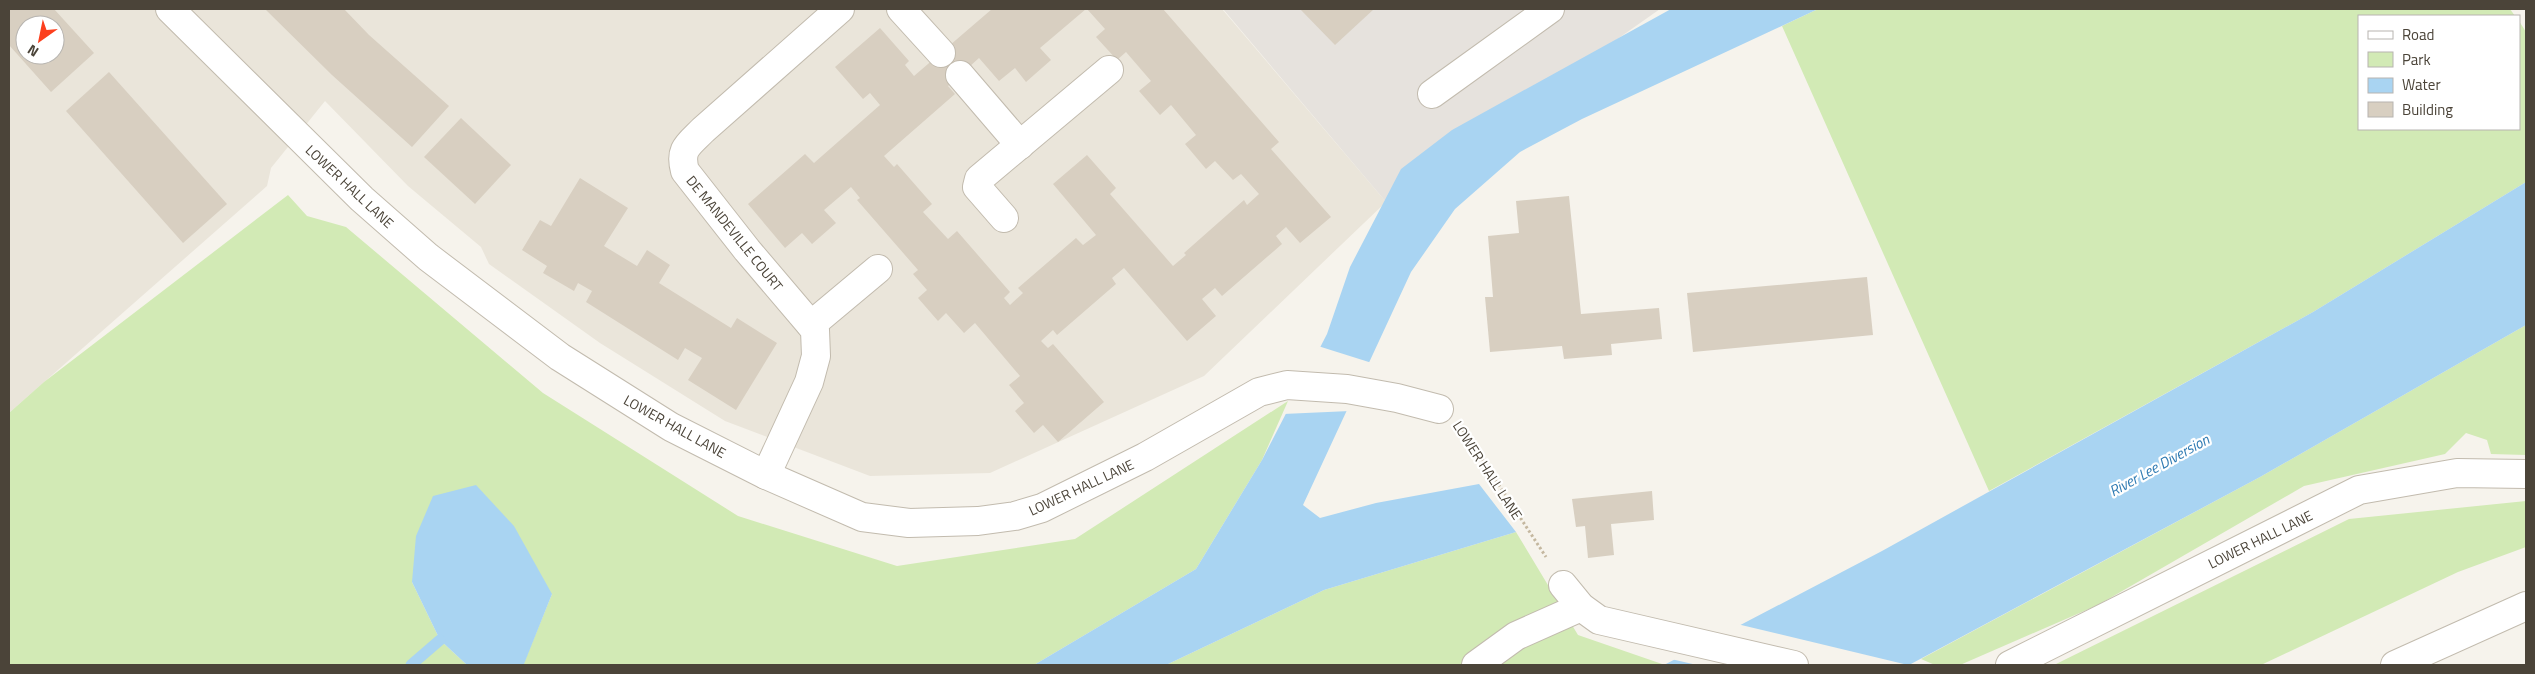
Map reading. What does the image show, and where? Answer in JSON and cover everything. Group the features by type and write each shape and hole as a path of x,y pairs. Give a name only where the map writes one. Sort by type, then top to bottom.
{"street":[{"name":"LOWER HALL LANE","path":"170,9 331,170 428,257 591,377 671,427 766,475 862,518 909,523 978,522 1015,516 1042,508 1145,457 1259,392 1288,385 1363,392 1439,409"},
{"name":"DE MANDEVILLE COURT","path":"766,475 811,374 816,356 815,330 747,250 685,171 682,158 686,147 703,130 840,9"},
{"path":"901,9 941,53"},
{"path":"1432,94 1550,9"},
{"path":"1004,218 977,187 979,179 1109,70"},
{"path":"960,75 1020,145"},
{"path":"811,325 878,269"},
{"name":"LOWER HALL LANE","path":"2010,665 2359,490 2457,473 2526,474"},
{"path":"1563,585 1581,607 1599,620 1794,665"},
{"path":"2395,665 2526,606"},
{"path":"1476,665 1516,636 1581,607"}],"path":[{"name":"LOWER HALL LANE","path":"1439,409 1455,418 1563,585"}],"shaded area":[{"path":"9,9 1222,9 1386,202 1204,376 990,473 870,476 725,421 600,343 489,264 481,247 408,186 325,101 271,168 267,186 9,413"},
{"path":"1223,9 1660,9 1386,202"}],"green space":[{"path":"1818,9 2510,9 2514,15 2358,15 2358,130 2520,130 2520,23 2526,32 2526,182 2313,312 1989,491 1782,26"},
{"path":"288,195 307,216 346,227 543,393 738,516 897,566 1075,539 1288,401 1262,460 1196,569 1034,665 523,665 552,594 412,582 440,640 467,665 9,665 9,413 44,382"},
{"path":"2526,325 2526,455 2491,454 2487,440 2466,433 2445,454 2304,486 2098,605 1960,665 1935,665 1921,659 2260,477"},
{"path":"2526,501 2526,547 2458,572 2261,665 2054,665 2349,519"},
{"path":"1516,532 1578,635 1665,665 1166,665 1324,590"}],"water":[{"path":"1671,9 1818,9 1582,119 1520,152 1455,209 1411,272 1303,505 1320,518 1376,503 1479,484 1516,532 1324,590 1166,665 1034,665 1196,569 1262,460 1327,334 1350,267 1401,169 1452,130"},
{"name":"River Lee Diversion","path":"2526,182 2526,325 2260,477 1909,665 1664,665 1882,551 2313,312"},
{"path":"476,485 514,526 552,594 524,664 467,665 440,640 412,582 416,536 433,496"}],"pier":[{"path":"1318,346 1372,363 1350,411 1283,414"},
{"path":"1737,624 1908,665 1697,665 1671,659"}],"building":[{"path":"9,9 54,9 59,15 15,15 15,52 9,45"},
{"path":"265,9 344,9 369,35 449,106 412,147 332,75"},
{"path":"992,9 1086,9 1040,48 1051,60 1026,82 1015,68 999,81 979,58 948,86 955,94 884,156 894,167 897,164 932,204 923,212 948,239 957,231 1010,292 1004,298 1010,305 1023,293 1018,288 1076,238 1083,245 1096,235 1053,184 1087,155 1116,188 1110,194 1173,266 1186,255 1184,253 1244,200 1247,205 1259,194 1241,174 1233,180 1215,161 1206,169 1185,144 1196,135 1171,105 1160,115 1139,91 1151,81 1126,52 1117,60 1096,37 1105,29 1087,9 1163,9 1279,142 1271,149 1331,217 1300,243 1286,227 1276,236 1282,244 1222,296 1215,288 1202,299 1216,316 1187,341 1124,268 1112,278 1116,284 1057,335 1053,330 1041,341 1048,348 1053,344 1104,402 1058,442 1043,425 1034,433 1015,411 1024,403 1009,385 1020,376 975,323 964,333 946,313 938,321 918,298 927,290 913,274 918,270 857,200 860,198 851,187 824,210 836,223 812,244 802,233 785,248 748,204 805,154 814,163 880,105 870,93 863,99 835,67 880,28 909,61 905,65 914,76"},
{"path":"1300,9 1374,9 1335,45"},
{"path":"65,21 94,53 51,92 27,65 65,65"},
{"path":"109,72 227,204 183,243 66,111"},
{"path":"461,118 511,165 475,204 424,157"},
{"path":"580,178 628,208 604,246 637,266 647,250 670,265 659,283 731,328 737,318 777,343 736,410 688,380 702,358 685,348 678,360 586,302 592,291 578,283 574,291 543,273 547,266 522,250 540,220 551,226"},
{"path":"1569,196 1581,314 1659,308 1662,339 1611,344 1612,355 1564,359 1562,346 1490,352 1485,297 1493,297 1488,236 1519,233 1516,201"},
{"path":"1867,277 1873,335 1693,352 1687,293"},
{"path":"1652,491 1654,520 1611,524 1614,555 1588,558 1585,526 1576,527 1572,499"}],"waterway":[{"path":"411,665 440,640"}]}
